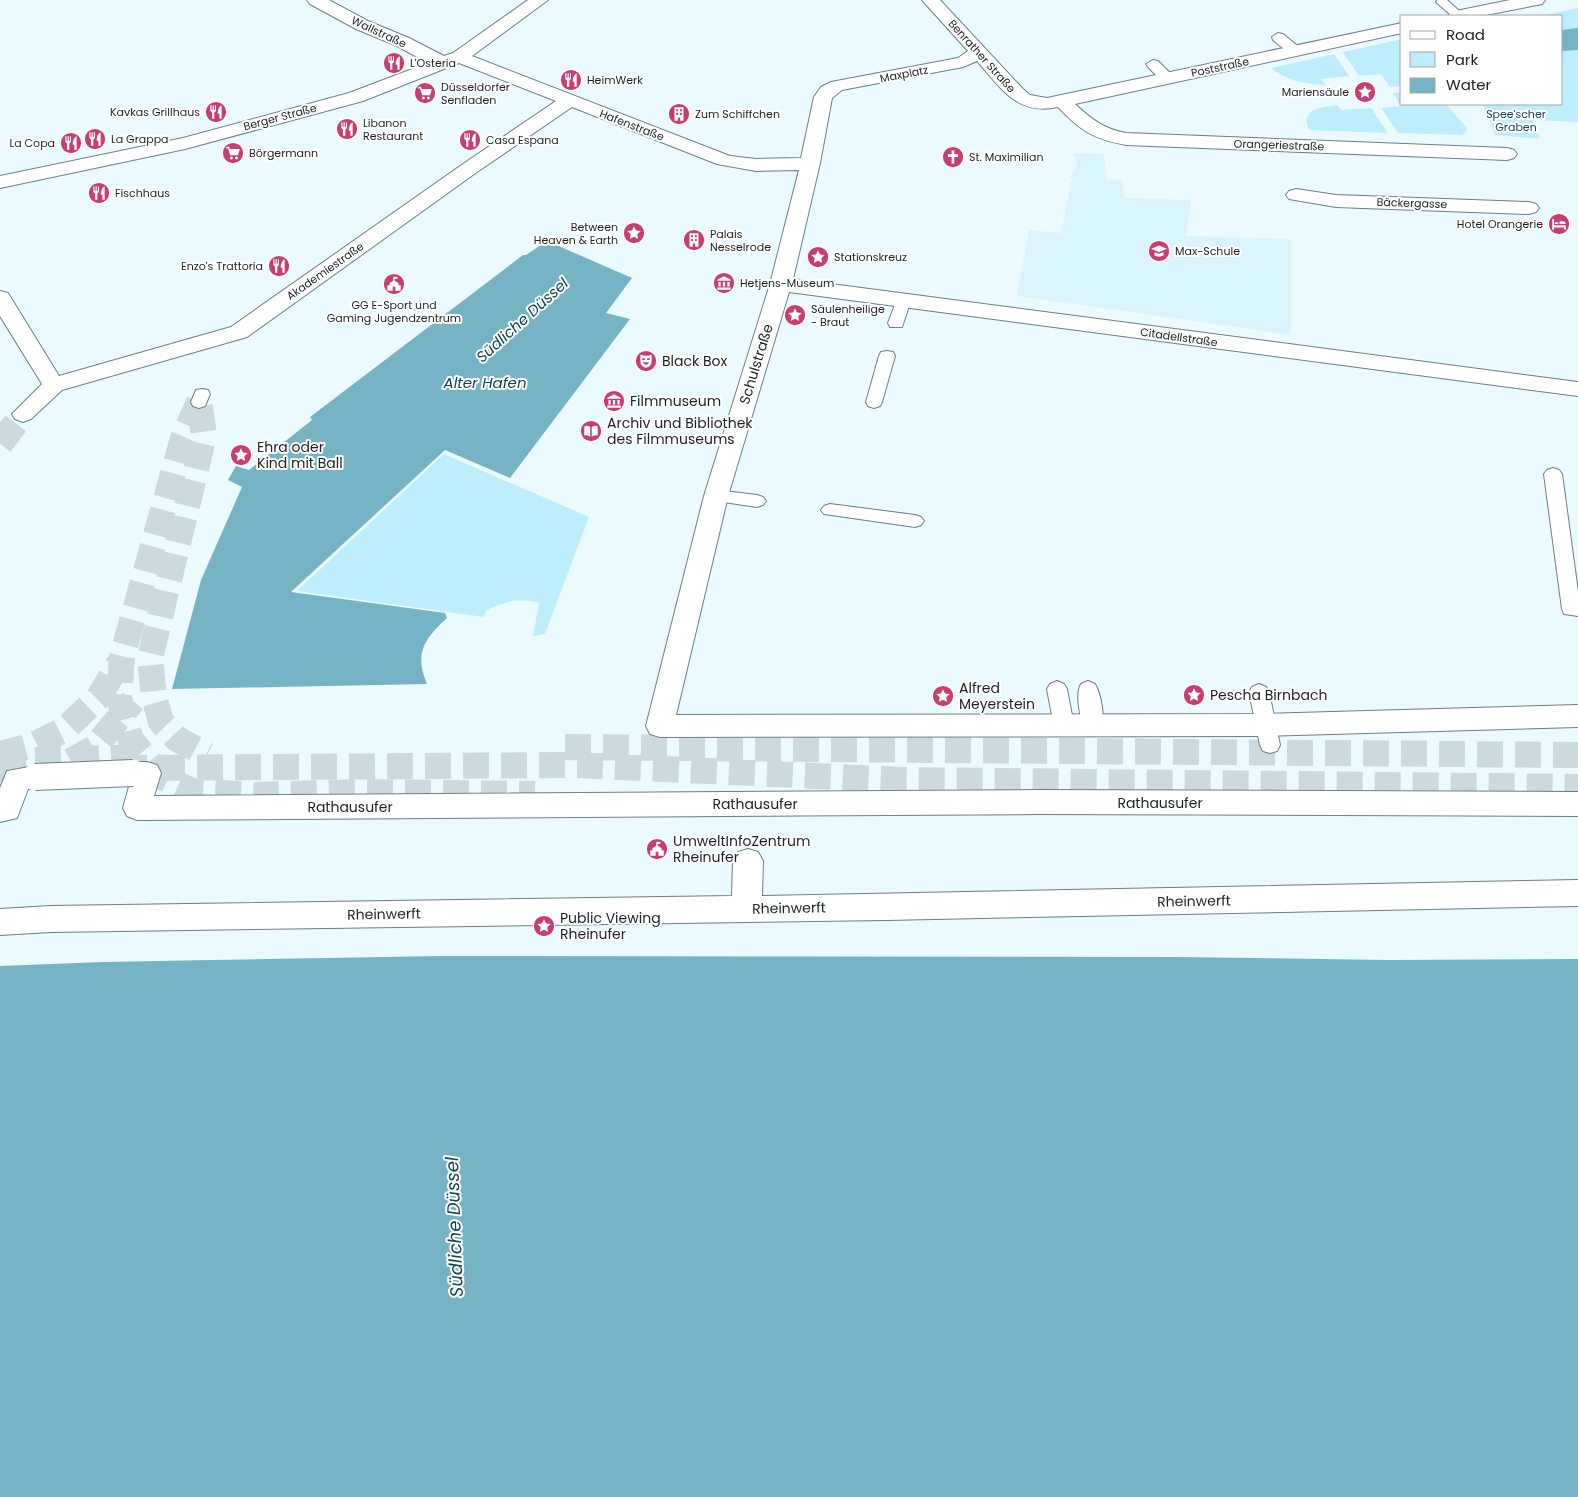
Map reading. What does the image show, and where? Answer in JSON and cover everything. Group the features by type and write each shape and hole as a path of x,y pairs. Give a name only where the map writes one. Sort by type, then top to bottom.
{"street":[{"name":"Wallstraße","path":"316,0 362,25 451,60"},
{"name":"Berger Straße","path":"0,182 184,143 356,97 451,60 539,0"},
{"name":"Benrather Straße","path":"932,0 1016,93 1024,100 1037,104"},
{"path":"1463,15 1536,0"},
{"name":"Poststraße","path":"1037,104 1063,102 1400,28"},
{"name":"Maxplatz","path":"828,91 837,86 963,62 972,57 977,51"},
{"name":"Hafenstraße","path":"451,60 569,101 704,153 745,166 810,163"},
{"name":"Schulstraße","path":"828,91 823,97 810,163 781,284 716,496 660,726 1064,726"},
{"name":"Akademiestraße","path":"54,385 239,332 470,168 569,101"},
{"name":"Orangeriestraße","path":"1063,102 1098,134 1126,139 1507,154"},
{"name":"Bäckergasse","path":"1296,195 1336,201 1529,208"},
{"name":"Citadellstraße","path":"781,284 1578,389"},
{"path":"0,298 36,360 54,385 23,414"},
{"path":"1064,726 1093,725 1268,735 1578,716"},
{"name":"Rathausufer","path":"0,810 7,810 17,779 134,773 146,773 137,808 750,811 1017,802 1578,804"},
{"path":"747,909 748,861"},
{"name":"Rheinwerft","path":"0,922 60,918 747,909 1578,893"}],"lane":[{"path":"1442,2 1457,15"},
{"path":"1278,37 1295,51"},
{"path":"1153,64 1168,78"},
{"path":"896,324 903,300"},
{"path":"874,402 887,356"},
{"path":"1553,474 1571,609 1578,609"},
{"path":"716,496 757,501"},
{"path":"830,510 915,521"},
{"path":"1057,689 1064,726"},
{"path":"1088,689 1093,725"},
{"path":"1258,692 1268,735"}],"shaded area":[{"name":"Max-Schule","path":"1073,153 1104,154 1107,180 1122,181 1125,198 1191,200 1186,236 1291,239 1291,335 1017,296 1029,230 1061,233 1072,178 1069,178 1077,167 1077,160"}],"green space":[{"name":"Spee'scher Graben","path":"1578,8 1578,122 1533,120 1540,139 1495,135 1483,105 1563,105 1563,15 1546,15"},
{"path":"1400,39 1400,86 1390,87 1381,74 1359,76 1343,52"},
{"path":"1334,54 1349,76 1321,79 1325,85 1296,81 1283,76 1271,68"},
{"path":"1400,92 1400,104 1393,93"},
{"path":"1337,105 1341,110 1371,108 1388,133 1309,130 1307,118 1310,113 1319,108"},
{"path":"1447,105 1466,127 1467,131 1462,135 1398,133 1381,108"},
{"path":"444,454 589,517 545,634 533,636 539,603 532,601 512,601 499,605 486,611 484,617 297,591"}],"water":[{"path":"1578,28 1578,50 1563,51 1563,30"},
{"name":"Alter Hafen","path":"547,241 632,278 606,313 630,319 510,478 445,450 291,592 445,613 447,618 432,633 423,647 421,664 427,684 172,689 201,580 242,487 228,480 236,466 249,470 312,420 310,417 523,255 526,255"},
{"name":"Südliche Düssel","path":"442,956 1578,959 1578,1497 0,1497 0,966 103,962"}],"tunnel":[{"path":"123,713 119,698 122,657 183,438 199,402"},
{"path":"200,406 204,436 150,658 154,697 161,722 177,739 207,755"},
{"path":"0,444 23,414"},
{"path":"0,754 31,746 64,730 99,697 119,663"},
{"path":"123,713 133,701"},
{"path":"75,759 94,748 123,713"},
{"path":"123,713 131,740 154,768"},
{"path":"565,747 1578,755"},
{"path":"75,759 142,757"},
{"path":"35,760 75,759"},
{"path":"71,761 75,759"},
{"path":"154,768 578,765 904,780 1578,787"},
{"path":"121,768 154,768"},
{"path":"154,768 162,777 192,791 255,795 360,792 535,794"},
{"path":"0,769 56,769"}],"place":[{"name":"L'Osteria","path":"394,63"},
{"name":"HeimWerk","path":"571,80"},
{"name":"Mariensäule","path":"1365,92"},
{"name":"Düsseldorfer Senfladen","path":"425,93"},
{"name":"Kavkas Grillhaus","path":"216,112"},
{"name":"Zum Schiffchen","path":"679,114"},
{"name":"Libanon Restaurant","path":"347,129"},
{"name":"La Grappa","path":"95,139"},
{"name":"Casa Espana","path":"470,140"},
{"name":"La Copa","path":"71,143"},
{"name":"Börgermann","path":"233,153"},
{"name":"St. Maximilian","path":"953,157"},
{"name":"Fischhaus","path":"99,193"},
{"name":"Hotel Orangerie","path":"1559,224"},
{"name":"Between Heaven & Earth","path":"634,233"},
{"name":"Palais Nesselrode","path":"694,240"},
{"name":"Max-Schule","path":"1159,251"},
{"name":"Stationskreuz","path":"818,257"},
{"name":"Enzo's Trattoria","path":"279,266"},
{"name":"Hetjens-Museum","path":"724,283"},
{"name":"GG E-Sport und Gaming Jugendzentrum","path":"394,284"},
{"name":"Säulenheilige - Braut","path":"795,315"},
{"name":"Black Box","path":"646,361"},
{"name":"Filmmuseum","path":"614,401"},
{"name":"Archiv und Bibliothek des Filmmuseums","path":"591,431"},
{"name":"Ehra oder Kind mit Ball","path":"241,455"},
{"name":"Pescha Birnbach","path":"1194,695"},
{"name":"Alfred Meyerstein","path":"943,696"},
{"name":"UmweltInfoZentrum Rheinufer","path":"657,849"},
{"name":"Public Viewing Rheinufer","path":"544,926"}]}
